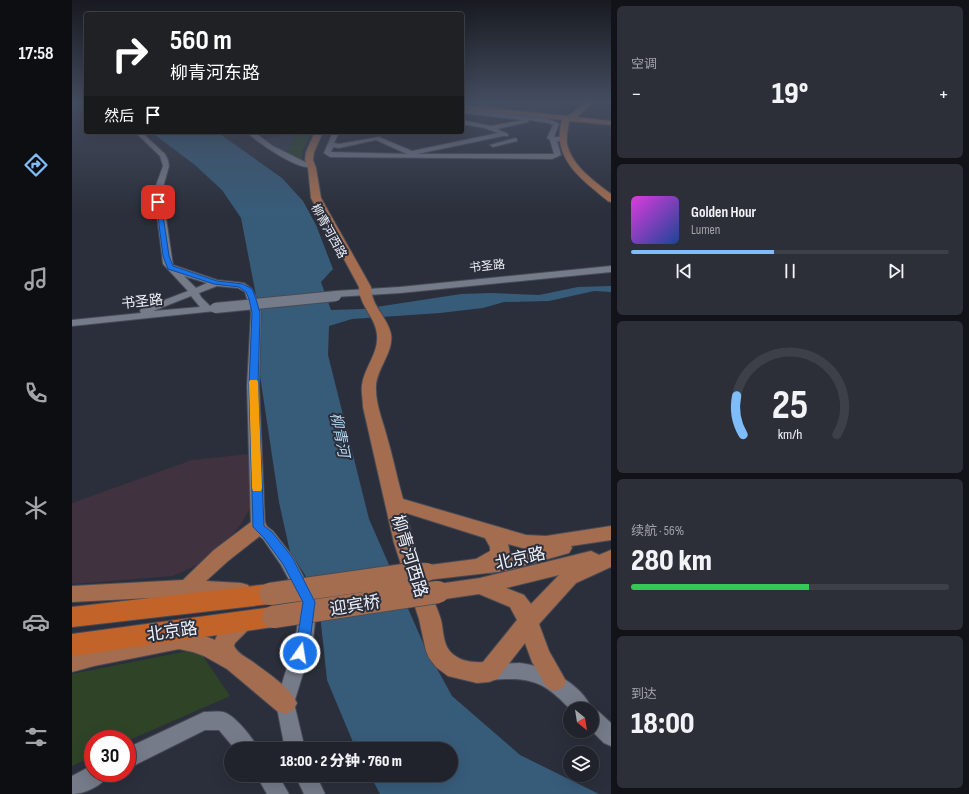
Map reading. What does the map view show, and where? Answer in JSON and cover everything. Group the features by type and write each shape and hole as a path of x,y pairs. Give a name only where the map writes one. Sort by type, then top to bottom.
{"highway":[{"name":"北京路","path":"72,617 270,594"},
{"name":"北京路","path":"72,645 273,617"}],"main road":[{"path":"310,166 310,152 316,139"},
{"path":"310,166 320,139"},
{"path":"563,139 565,150 577,168 611,199"},
{"path":"566,139 569,150 581,168 611,195"},
{"name":"柳青河西路","path":"310,166 308,169 311,198 359,287 367,297 380,322 384,334 384,346 373,371 369,386 371,407 404,543 430,619 437,651 444,660 456,669 477,674 489,672"},
{"path":"395,503 526,542 546,543 611,534"},
{"path":"188,588 236,542 258,527"},
{"path":"492,533 500,547 500,555 479,576 517,601 523,610 540,655 555,681"},
{"name":"北京路","path":"438,592 479,576 505,563 611,534"},
{"name":"北京路","path":"427,572 479,576 611,554"},
{"path":"489,672 528,623 569,577 611,558"},
{"path":"204,572 206,585 220,590"},
{"name":"迎宾桥","path":"114,593 188,588 270,594 427,572"},
{"name":"迎宾桥","path":"94,656 180,640 273,617 438,592"},
{"path":"72,594 114,593"},
{"path":"72,603 114,593"},
{"path":"230,660 223,646 226,638 239,625"},
{"path":"180,640 200,644 214,650 264,684 285,702"},
{"path":"72,657 94,656"},
{"path":"72,662 94,656"}],"street":[{"path":"145,139 163,155 165,160 166,166 158,191 158,197 166,256 170,267 194,291 196,298 212,307"},
{"path":"258,139 281,153 310,166"},
{"path":"332,139 327,153 330,155 552,157 558,155 553,139"},
{"path":"330,144 339,146 365,139"},
{"path":"381,139 411,153 479,139"},
{"path":"486,146 512,139"},
{"path":"362,156 363,150 390,144"},
{"path":"448,156 448,154 471,149"},
{"path":"170,267 216,283 241,285 249,291 256,313 253,386 258,527 268,535 288,561 309,602 304,641 285,702 294,742"},
{"name":"书圣路","path":"72,322 335,295 367,297 400,290 611,268"},
{"path":"139,314 216,283"},
{"name":"书圣路","path":"72,322 212,307"},
{"name":"柳青河西路","path":"489,672 523,670 537,673 555,681 576,702"},
{"path":"136,755 204,721 223,721 242,742"},
{"path":"599,725 611,736"},
{"path":"72,787 84,781"},
{"path":"271,782 279,794"},
{"path":"309,782 315,794"}],"shaded area":[{"path":"264,139 294,139 286,153"},
{"path":"249,454 252,505 241,524 216,556 173,576 72,584 72,503 192,460"}],"green space":[{"path":"294,139 308,139 302,152 302,160 286,153"},
{"path":"198,649 230,696 136,737 136,730 84,730 84,760 72,766 72,674"}],"water":[{"name":"柳青河","path":"160,139 227,139 282,178 303,201 316,225 333,269 321,282 331,310 363,309 461,294 491,293 539,295 578,287 611,286 611,292 594,291 549,301 504,302 483,308 440,313 352,319 329,326 328,355 369,519 424,645 452,696 520,755 563,776 563,782 575,782 599,794 380,794 374,782 458,782 458,742 353,742 327,680 318,595 290,552 279,502 259,369 261,321 241,218 222,190 195,165"}],"slow traffic":[{"path":"254,382 257,488"}],"route":[{"path":"158,202 166,256 170,267 216,283 241,285 249,291 252,299 256,313 253,386 258,527 268,535 288,561 309,602 304,641 300,653"}]}
